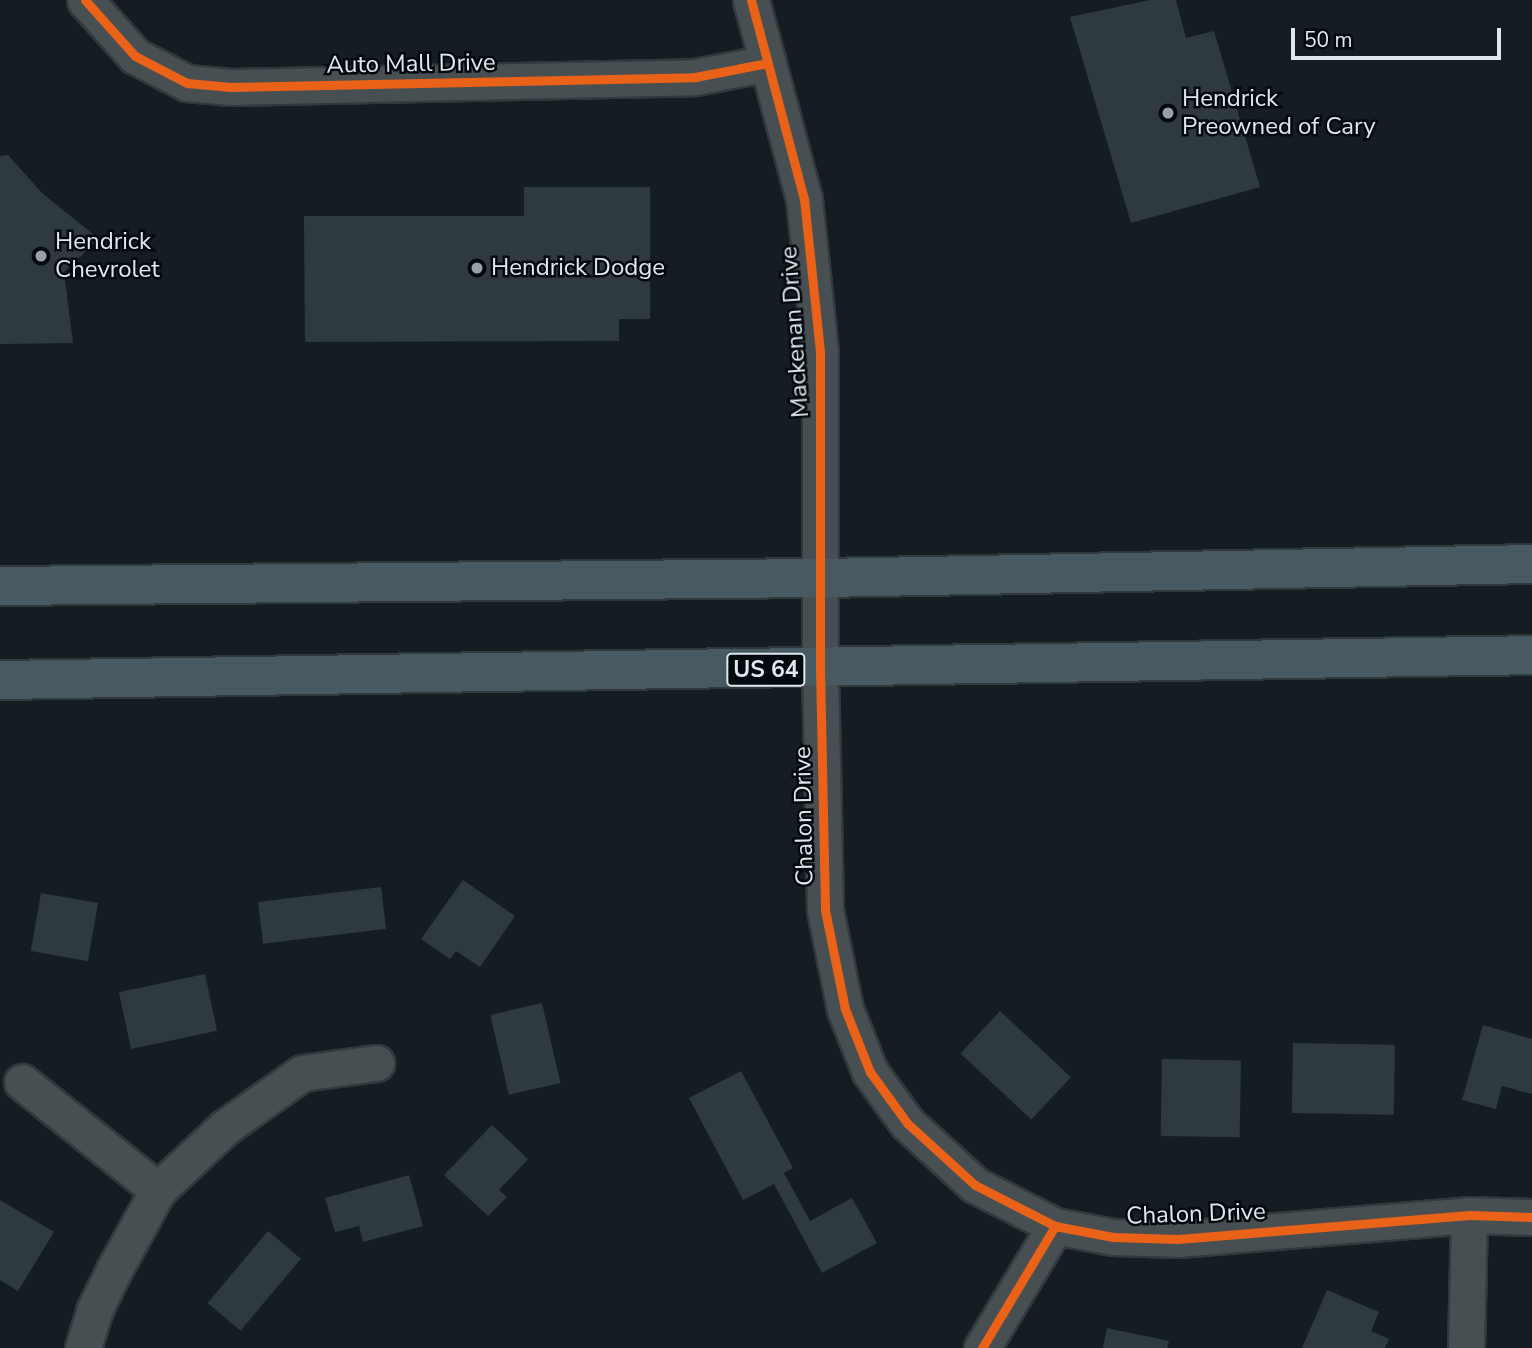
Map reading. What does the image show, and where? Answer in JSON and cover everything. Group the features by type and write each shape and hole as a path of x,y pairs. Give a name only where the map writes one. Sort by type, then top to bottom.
{"highway":[{"path":"0,586 823,578 1532,564"},
{"name":"US 64","path":"0,680 820,669 1532,655"}],"street":[{"name":"Auto Mall Drive","path":"85,0 118,40 143,61 187,82 231,88 695,77 768,63"},
{"name":"Mackenan Drive","path":"751,0 804,199 820,352 823,578 820,669"},
{"name":"Chalon Drive","path":"820,669 825,910 845,1009 870,1072 907,1123 975,1185 1055,1226 1113,1237 1178,1239 1469,1215 1532,1217"},
{"path":"83,1348 94,1311 158,1190 224,1128 302,1073 376,1063"},
{"path":"22,1082 158,1190"},
{"path":"1466,1348 1469,1215"},
{"path":"982,1348 1055,1226"}],"building":[{"name":"Hendrick Preowned of Cary","path":"1150,0 1176,0 1186,38 1214,31 1260,187 1131,223 1070,17"},
{"name":"Hendrick Chevrolet","path":"8,155 42,193 99,239 64,272 73,343 0,344 0,156"},
{"name":"Hendrick Dodge","path":"524,187 650,187 650,319 619,319 619,341 305,342 304,216 524,216"},
{"path":"463,880 515,916 480,967 456,951 450,959 421,939"},
{"path":"381,887 386,929 263,944 258,902"},
{"path":"41,893 98,903 88,961 31,951"},
{"path":"205,974 217,1031 131,1049 119,992"},
{"path":"542,1003 560,1083 509,1095 490,1015"},
{"path":"1000,1011 1071,1077 1031,1120 960,1053"},
{"path":"1483,1025 1532,1039 1532,1094 1502,1086 1496,1109 1462,1100"},
{"path":"1293,1043 1395,1045 1394,1115 1292,1113"},
{"path":"1162,1059 1241,1060 1240,1137 1161,1136"},
{"path":"741,1071 793,1168 784,1173 810,1221 852,1198 877,1243 822,1273 774,1184 743,1200 689,1098"},
{"path":"492,1125 528,1159 499,1190 507,1197 488,1216 444,1175"},
{"path":"409,1175 423,1226 363,1242 359,1226 335,1232 325,1198"},
{"path":"0,1200 54,1232 18,1291 0,1280"},
{"path":"268,1231 301,1259 241,1331 208,1303"},
{"path":"1327,1290 1379,1312 1371,1331 1389,1339 1385,1348 1302,1348"},
{"path":"1107,1328 1169,1341 1167,1348 1103,1348"}],"cycle path":[{"path":"85,0 135,56 187,83 231,87 695,77 768,63"},
{"path":"751,0 804,199 820,352 820,669 825,910 845,1009 870,1072 907,1123 975,1185 1055,1226 1113,1237 1178,1239 1469,1215 1532,1217"},
{"path":"982,1348 1055,1226"}],"place":[{"name":"Hendrick Preowned of Cary","path":"1168,113"},
{"name":"Hendrick Chevrolet","path":"41,256"},
{"name":"Hendrick Dodge","path":"477,268"}]}
